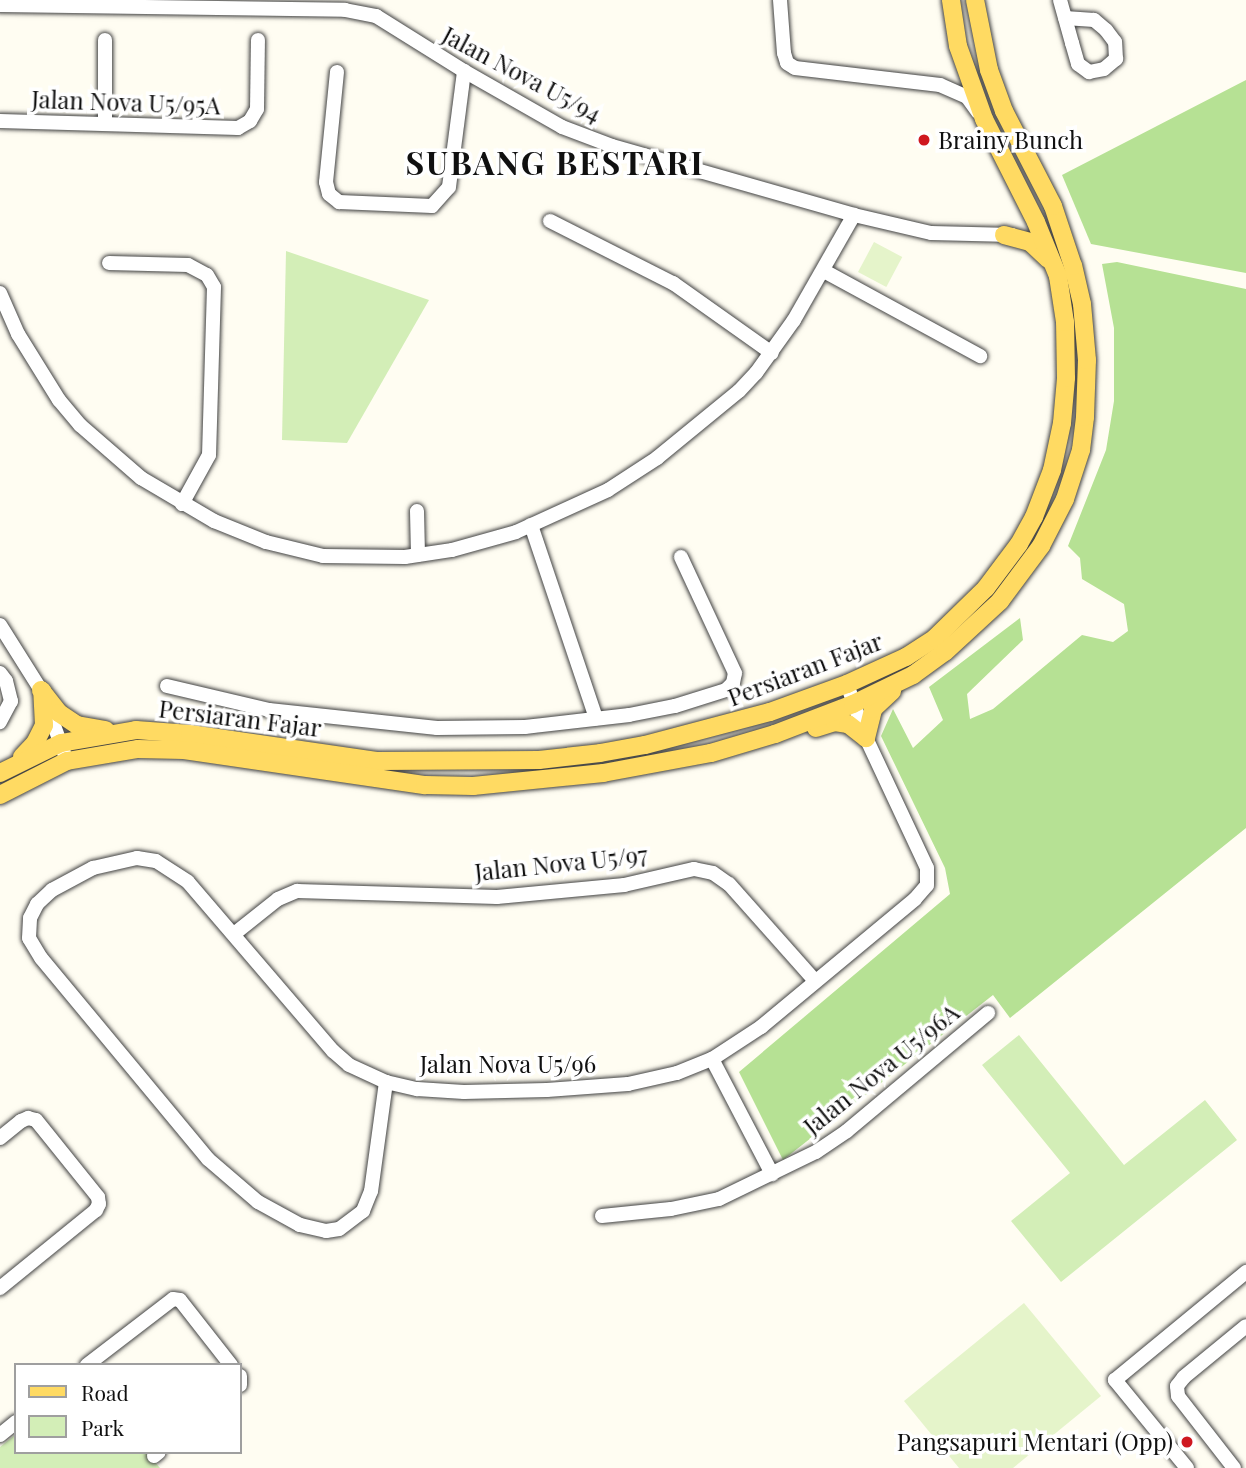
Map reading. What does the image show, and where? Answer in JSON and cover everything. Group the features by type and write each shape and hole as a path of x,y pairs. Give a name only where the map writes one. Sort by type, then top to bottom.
{"main road":[{"name":"Persiaran Fajar","path":"7,769 61,743 136,730 190,734 378,761 539,760 645,745 703,732 770,712 847,684 906,657 961,616 1002,568 1034,517 1052,470 1062,423 1066,378 1065,322 1055,270 1040,231 984,119 958,46 951,0"},
{"path":"775,734 807,731 835,722 848,724 866,738 873,709 945,652 1000,601 1041,546 1065,499 1081,450 1087,360 1082,304 1060,224 996,90 980,34 975,0"},
{"path":"1004,235 1030,211"},
{"path":"1004,235 1030,242 1040,249 1055,270"},
{"path":"0,795 67,761 138,749 184,750 374,780 474,786 603,773 711,753 775,734 853,704 913,675"},
{"path":"41,690 58,713 77,725 96,730 136,730"},
{"path":"7,769 35,743 44,725 41,690"}],"street":[{"path":"779,0 784,53 787,63 795,68 940,85 967,97 984,119"},
{"path":"1060,0 1065,18"},
{"name":"Jalan Nova U5/94","path":"0,5 86,3 345,10 376,16 464,71 562,127 612,146 854,215 931,233 1004,235 1040,231 1060,224"},
{"path":"104,40 105,123"},
{"name":"Jalan Nova U5/95A","path":"0,121 238,128 250,121 257,109 258,40"},
{"path":"940,85 956,77 959,68 958,46"},
{"path":"337,72 326,182 329,194 339,202 432,206 450,187 464,71"},
{"path":"0,293 37,368 80,425 131,471 182,504 236,533 323,556 418,555 452,551 531,525 608,490 657,458 739,391 772,353 824,271 854,215"},
{"path":"550,221 673,284 772,353"},
{"path":"109,263 188,265 199,269 214,287 209,455 182,504"},
{"path":"824,271 981,356"},
{"path":"417,511 418,555"},
{"path":"531,525 596,718"},
{"path":"167,686 269,710 437,729 525,727 675,706 726,691 733,683 732,666 681,557"},
{"path":"0,625 41,690 67,761"},
{"path":"0,673 6,681 11,701 0,722"},
{"name":"Jalan Nova U5/96","path":"386,1082 371,1191 363,1211 339,1229 326,1231 300,1225 258,1202 208,1159 41,958 29,938 33,911 52,890 93,867 137,858 156,861 188,882 333,1051 349,1065 386,1082 417,1089 464,1092 561,1089 628,1084 677,1073 712,1059 761,1027 923,892 929,877 866,738 847,684"},
{"name":"Jalan Nova U5/97","path":"234,934 278,899 297,891 497,897 624,885 694,869 713,873 729,884 815,981"},
{"name":"Jalan Nova U5/96A","path":"602,1216 671,1209 719,1199 816,1152 847,1131 988,1013"},
{"path":"712,1059 772,1174"},
{"path":"0,1138 28,1118 36,1120 98,1197 96,1210 0,1288"},
{"path":"1187,1468 1115,1380 1246,1272"},
{"path":"89,1363 166,1301 180,1300 229,1363"},
{"path":"1234,1468 1178,1396 1177,1386 1184,1377 1246,1326"},
{"path":"0,1435 14,1424"}],"green space":[{"path":"1246,80 1246,273 1091,244 1062,175"},
{"path":"874,242 902,257 886,287 858,272"},
{"path":"286,251 429,300 347,443 282,440"},
{"path":"1117,262 1246,289 1246,828 1010,1018 993,995 783,1160 739,1072 950,894 945,868 881,736 893,709 913,748 943,720 929,687 1020,618 1023,640 967,694 970,719 993,709 1082,635 1113,642 1128,631 1124,604 1082,579 1080,558 1068,546 1106,450 1114,401 1114,328 1102,264"},
{"path":"1019,1035 1124,1165 1205,1100 1237,1140 1061,1282 1011,1221 1070,1173 982,1065"},
{"path":"1024,1303 1101,1396 1013,1468 959,1468 904,1401"},
{"path":"14,1436 14,1454 149,1454 160,1468 0,1468 0,1447"}],"place":[{"name":"Brainy Bunch","path":"924,140"},
{"name":"Pangsapuri Mentari (Opp)","path":"1187,1442"}],"district":[{"name":"SUBANG BESTARI","path":"555,162"}]}
